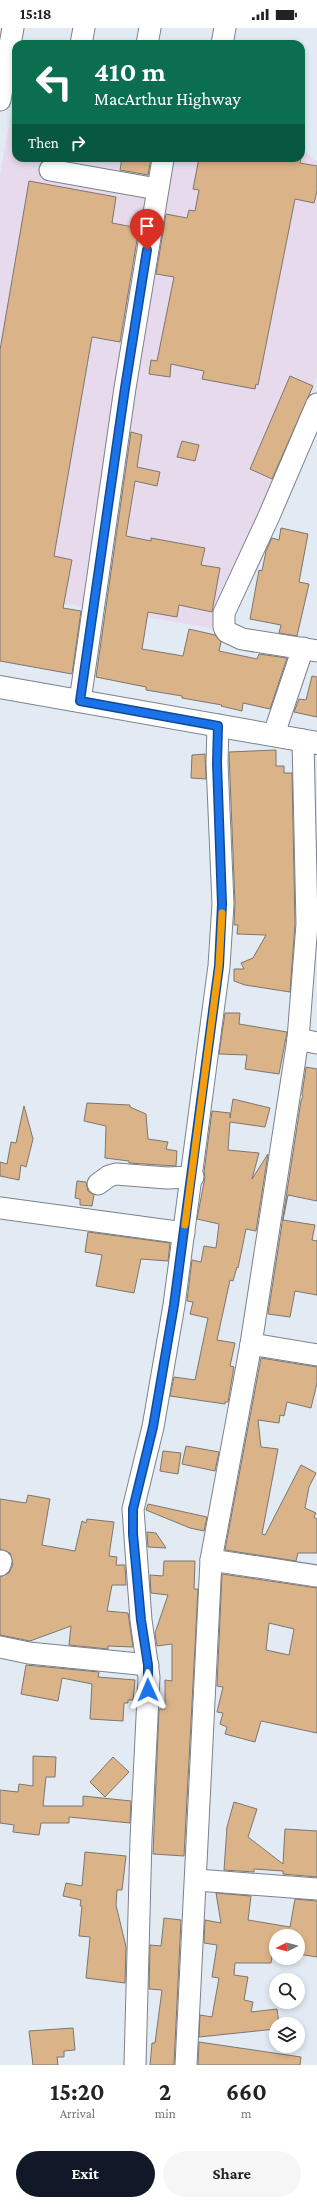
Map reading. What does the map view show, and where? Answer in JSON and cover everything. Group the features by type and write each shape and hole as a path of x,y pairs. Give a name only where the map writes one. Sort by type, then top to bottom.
{"highway":[{"path":"0,687 310,741"}],"street":[{"path":"12,40 13,28"},
{"path":"82,40 84,28"},
{"path":"148,40 150,28"},
{"path":"223,40 226,28"},
{"path":"0,100 10,76 12,44"},
{"path":"80,701 125,388 162,162"},
{"path":"50,170 157,190"},
{"path":"274,734 310,650 232,636 224,627 224,612 269,516 317,404"},
{"path":"135,2065 148,1665 141,1620 133,1509 153,1427 162,1381 193,1177 222,935 217,763 218,726"},
{"path":"186,2065 197,1880 211,1560 307,1041 310,741"},
{"path":"98,1184 109,1176 116,1174 167,1178 193,1177"},
{"path":"0,1208 184,1232"},
{"path":"251,1344 317,1354"},
{"path":"211,1560 317,1576"},
{"path":"0,1646 29,1653 148,1665"},
{"path":"197,1880 317,1889"}],"shaded area":[{"path":"12,109 12,162 305,162 305,152 317,162 317,377 216,611 218,629 0,593 0,175"}],"building":[{"path":"121,162 150,162 148,175 120,170"},
{"path":"198,162 300,162 317,166 317,191 314,203 295,199 258,385 256,384 255,389 202,379 204,371 171,364 170,377 149,374 151,360 157,361 174,277 156,274 166,214 187,218 189,210 195,211 199,190 193,189"},
{"path":"29,181 116,197 112,223 139,228 120,342 92,337 54,556 72,560 63,608 81,611 72,674 0,661 0,350"},
{"path":"290,376 313,386 272,479 250,469"},
{"path":"131,432 142,435 137,467 160,472 157,486 135,481 126,536 151,541 151,538 205,548 201,565 220,568 212,612 179,605 177,617 148,612 142,649 183,656 189,629 215,635 221,642 219,651 257,659 259,654 287,658 270,709 243,703 242,711 221,706 222,705 182,698 182,696 146,690 146,687 96,677"},
{"path":"182,441 199,445 195,461 177,457"},
{"path":"281,528 308,534 299,582 309,584 297,636 279,633 281,625 250,619 259,570 262,571 266,551 272,538 279,540"},
{"path":"312,676 317,677 317,717 294,712 299,699 306,700"},
{"path":"276,750 276,766 284,766 284,773 292,773 295,924 290,992 245,985 234,981 234,969 244,969 241,963 253,958 266,935 237,934 238,925 234,925 235,903 229,752"},
{"path":"205,754 206,779 191,778 192,755"},
{"path":"225,1013 240,1013 239,1024 287,1032 279,1074 245,1069 247,1055 219,1054"},
{"path":"306,1067 317,1069 317,1201 288,1195 283,1220 315,1225 312,1240 317,1241 317,1295 295,1291 290,1317 268,1314 301,1101 303,1096"},
{"path":"233,1099 270,1108 265,1127 230,1122 228,1150 259,1153 252,1179 268,1154 256,1231 246,1229 238,1268 237,1267 233,1281 230,1280 217,1340 235,1343 230,1366 234,1367 228,1402 225,1402 225,1404 170,1396 174,1377 195,1380 208,1318 190,1314 193,1302 187,1301 192,1260 201,1262 204,1246 216,1248 219,1224 197,1219 205,1177 204,1172 212,1111 230,1113 230,1118"},
{"path":"87,1103 130,1105 130,1107 146,1114 148,1139 168,1142 166,1149 177,1151 176,1166 129,1163 129,1161 105,1158 106,1126 84,1121"},
{"path":"24,1106 33,1139 26,1167 21,1165 19,1180 0,1176 0,1162 7,1164 11,1142 16,1143"},
{"path":"77,1181 86,1182 88,1191 94,1195 92,1206 80,1205 80,1199 75,1198"},
{"path":"88,1232 170,1243 168,1261 141,1259 134,1293 96,1286 102,1255 85,1252"},
{"path":"261,1358 317,1367 317,1383 311,1408 287,1402 284,1416 280,1415 279,1423 258,1420 261,1447 278,1449 262,1534 265,1535 301,1465 316,1473 309,1487 305,1508 316,1513 314,1517 317,1519 317,1553 298,1553 296,1561 225,1550"},
{"path":"186,1446 219,1452 215,1471 182,1464"},
{"path":"163,1451 181,1453 178,1474 160,1471"},
{"path":"28,1495 50,1499 42,1545 75,1551 82,1521 86,1523 87,1519 114,1522 109,1556 117,1557 116,1565 125,1565 126,1585 112,1585 107,1611 128,1613 133,1647 108,1646 108,1649 69,1645 71,1626 30,1641 0,1635 0,1577 9,1573 13,1564 10,1553 0,1549 0,1499 26,1503"},
{"path":"148,1504 207,1517 204,1531 190,1528 146,1510"},
{"path":"147,1532 156,1533 166,1548 148,1547"},
{"path":"164,1561 195,1561 194,1589 198,1589 184,1856 153,1854 159,1709 165,1709 165,1680 172,1681 172,1644 157,1646 155,1633 168,1595 151,1593 150,1575 163,1576"},
{"path":"222,1574 317,1588 317,1733 261,1721 255,1742 225,1734 227,1727 220,1724 223,1713 217,1712 223,1687 217,1686","holes":["269,1623 294,1629 289,1655 266,1650"]},
{"path":"26,1665 99,1672 98,1677 135,1680 133,1700 128,1700 128,1703 124,1703 123,1721 90,1719 92,1684 62,1678 58,1701 21,1694"},
{"path":"33,1756 56,1757 55,1777 46,1777 43,1806 83,1806 83,1796 131,1801 130,1823 69,1817 69,1823 41,1823 39,1835 13,1832 14,1825 0,1823 0,1790 18,1792 19,1784 33,1786"},
{"path":"113,1757 129,1772 105,1797 90,1782"},
{"path":"234,1802 257,1809 248,1837 283,1864 285,1829 317,1831 317,1877 283,1874 283,1871 254,1869 254,1872 224,1870 227,1827"},
{"path":"85,1852 126,1856 122,1890 117,1890 116,1905 126,1947 125,1983 86,1978 90,1937 79,1936 82,1906 80,1906 81,1900 63,1896 66,1883 82,1886"},
{"path":"216,1893 251,1896 248,1920 290,1927 295,1899 317,1901 317,1957 305,1955 305,1929 269,1929 269,1963 235,1963 234,1975 248,1977 244,2000 253,2002 251,2012 277,2009 278,2017 269,2017 269,2030 199,2037 200,2015 212,2017 219,1978 212,1977 217,1945 204,1943 205,1920 221,1923"},
{"path":"164,1918 181,1920 174,2065 150,2065 152,2043 155,2043 162,1990 149,1989 150,1945 161,1946"},
{"path":"73,2028 75,2050 64,2051 64,2057 57,2057 58,2065 33,2065 29,2031"},
{"path":"199,2042 301,2057 300,2065 198,2065"}],"slow traffic":[{"path":"185,1225 193,1177 212,1027 222,935 222,913"}],"route":[{"path":"147,250 125,388 80,701 218,726 217,763 222,904 222,935 219,966 193,1177 162,1381 153,1427 139,1479 133,1509 133,1534 141,1620 149,1677 148,1690"}]}
